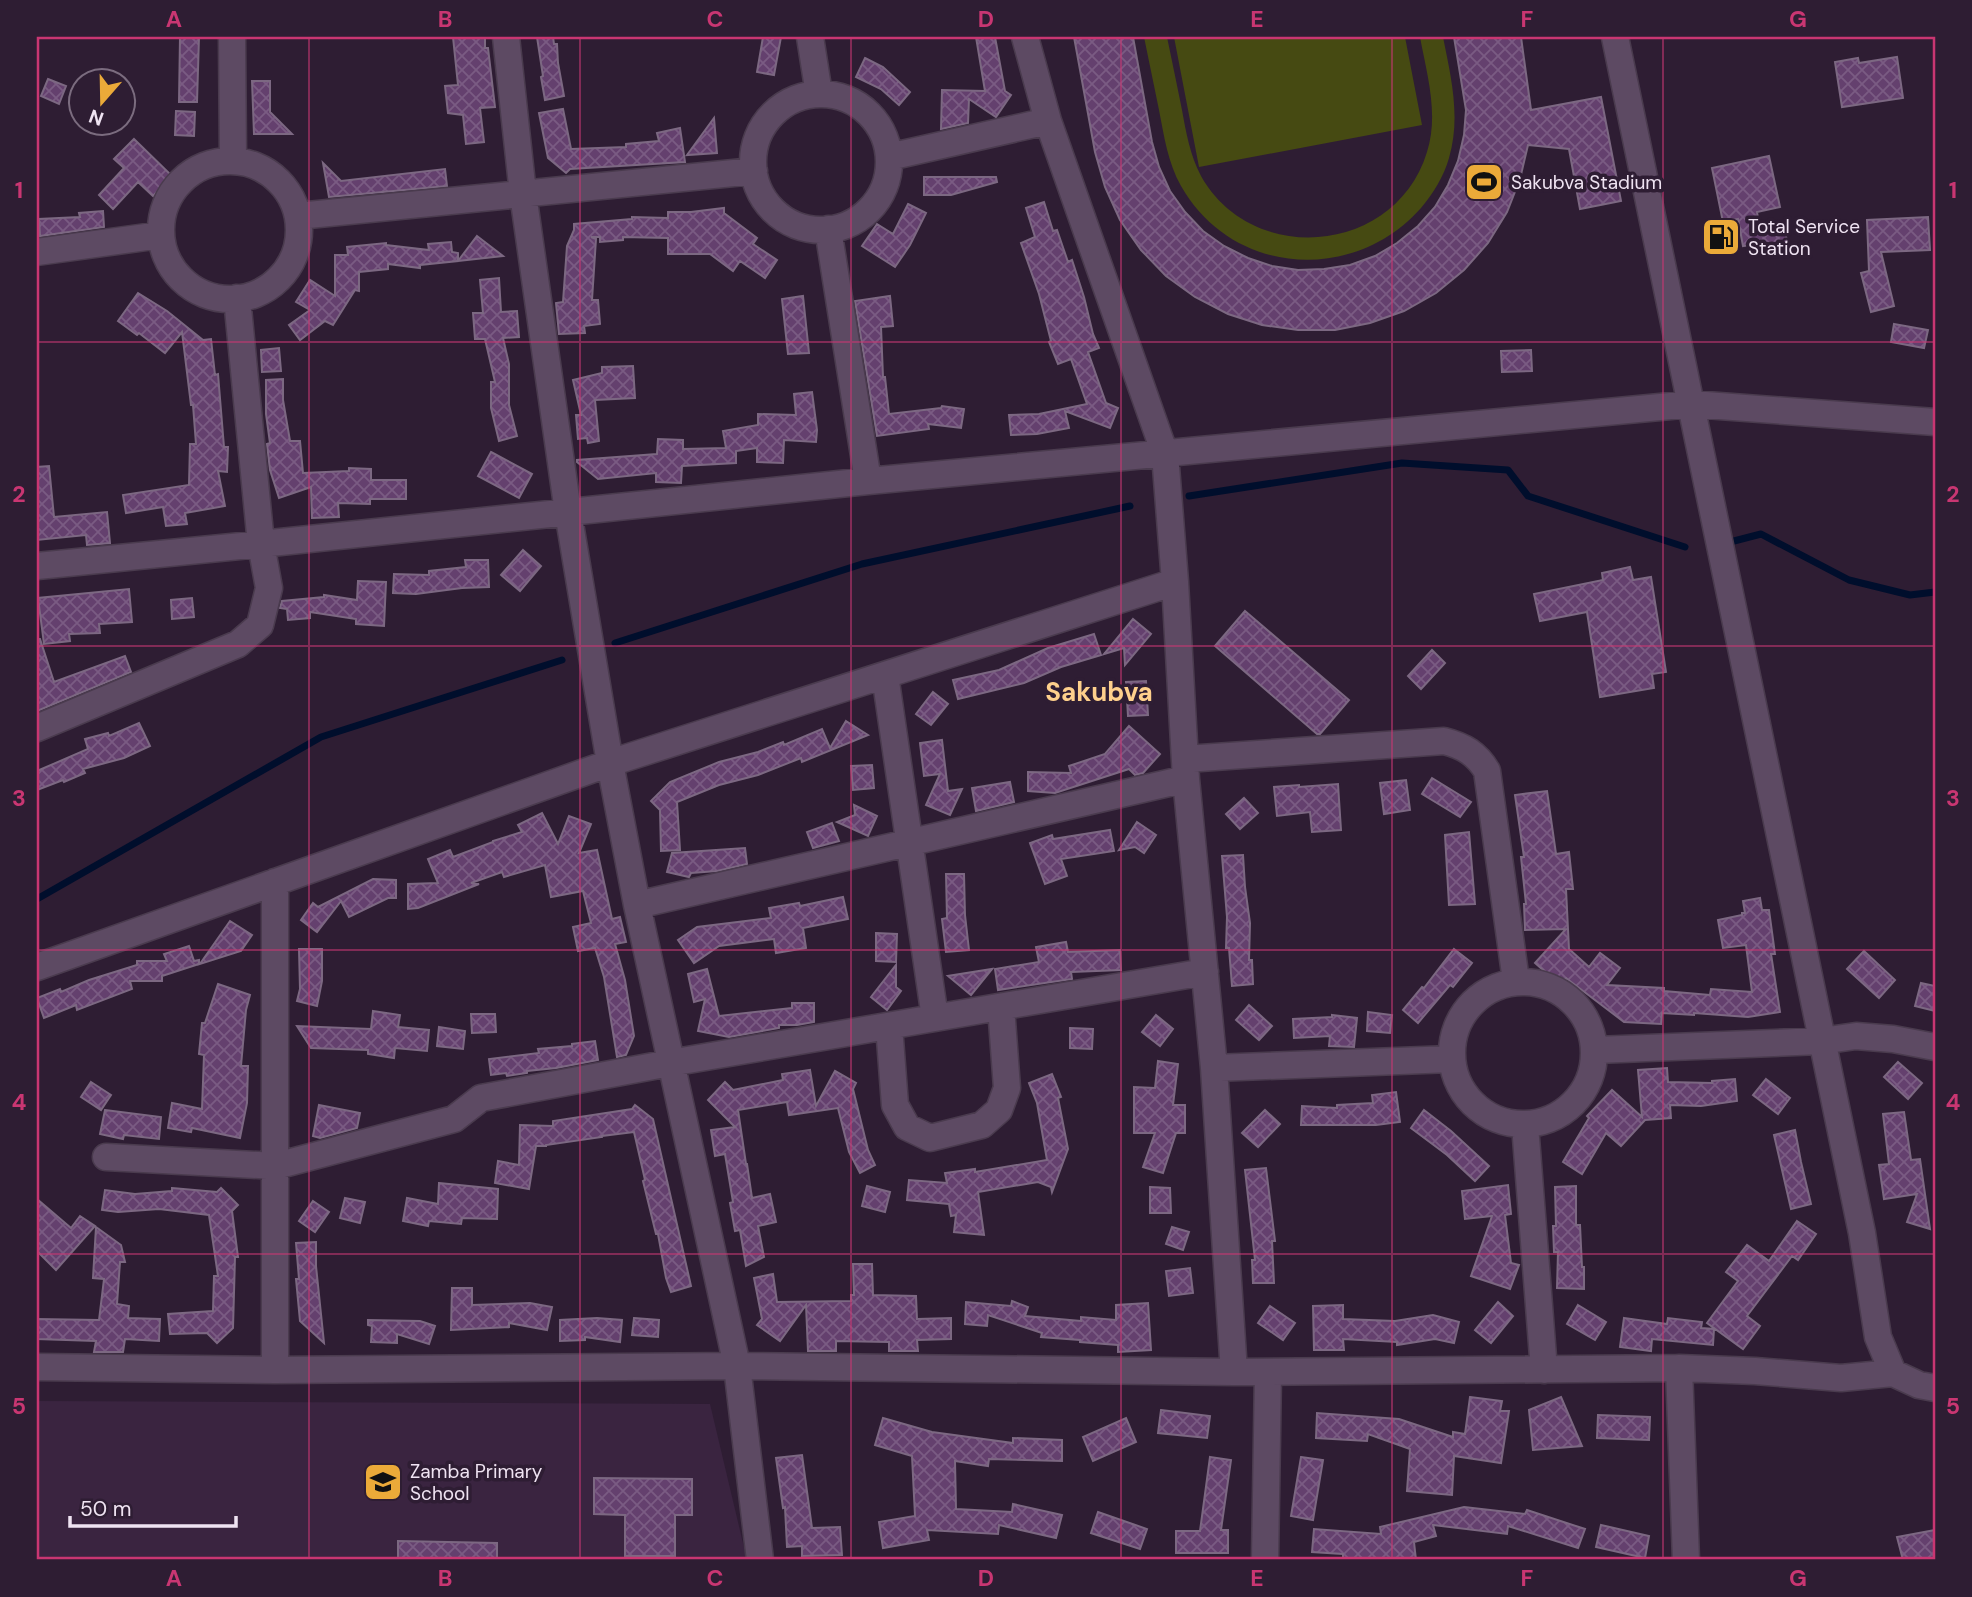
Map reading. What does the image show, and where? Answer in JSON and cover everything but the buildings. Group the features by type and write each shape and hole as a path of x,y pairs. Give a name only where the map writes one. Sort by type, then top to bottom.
{"street":[{"path":"232,37 233,160"},
{"path":"506,37 523,194 568,512 637,905 737,1366 760,1560"},
{"path":"810,37 819,94"},
{"path":"1025,37 1048,121 1165,454 1186,769 1214,1068 1234,1372"},
{"path":"1615,37 1862,1234 1878,1337 1893,1373"},
{"path":"819,94 839,96 858,105 874,119 885,136 889,157 888,178 880,197 866,213 848,224 828,229 807,228 788,221 771,208 759,191 754,171 754,148 762,127 777,110 796,98 819,94"},
{"path":"889,157 1048,121"},
{"path":"233,160 264,170 279,182 291,197 298,216 299,239 292,261 279,279 260,292 237,299 215,297 186,282 166,256 161,235 162,213 171,193 186,176 204,165 233,160"},
{"path":"298,216 754,171"},
{"path":"828,229 868,481"},
{"path":"37,252 161,235"},
{"path":"37,728 238,644 260,625 269,588 261,544 237,299"},
{"path":"37,566 868,481 1692,404 1935,422"},
{"path":"37,967 610,763 1175,582"},
{"path":"885,675 935,1018"},
{"path":"637,905 909,842 1186,769 1444,741 1471,752 1488,771 1516,981"},
{"path":"275,882 275,1370"},
{"path":"106,1157 276,1166 454,1119 481,1098 1205,972"},
{"path":"1516,981 1553,988 1571,1000 1584,1016 1596,1050 1590,1078 1580,1097 1565,1112 1546,1121 1525,1125 1504,1123 1484,1114 1468,1100 1457,1083 1451,1059 1452,1036 1463,1012 1482,994 1516,981"},
{"path":"889,1026 895,1105 907,1127 930,1138 982,1125 999,1110 1007,1088 1002,1007"},
{"path":"1596,1050 1821,1041 1856,1036 1893,1039 1935,1047"},
{"path":"1214,1068 1451,1059"},
{"path":"1525,1125 1544,1370"},
{"path":"37,1367 275,1370 737,1366 1234,1372 1679,1368 1840,1378 1893,1373 1919,1385 1935,1388"},
{"path":"1679,1368 1686,1560"},
{"path":"1265,1560 1268,1372"}],"shaded area":[{"name":"Zamba Primary School","path":"37,1401 710,1404 747,1560 37,1560"}],"green space":[{"path":"1144,37 1167,37 1189,143 1201,176 1224,206 1254,225 1287,236 1322,237 1356,229 1386,212 1411,186 1427,152 1432,123 1431,94 1420,37 1443,37 1449,67 1454,97 1454,127 1453,143 1444,171 1421,208 1394,233 1362,249 1329,258 1295,259 1262,253 1231,238 1203,216 1181,186 1167,149"},
{"path":"1174,37 1405,37 1422,125 1199,167"}],"waterway":[{"path":"1189,496 1402,463 1508,470 1528,496 1685,547"},
{"path":"615,643 862,564 1130,506"},
{"path":"1734,541 1761,534 1849,580 1910,595 1935,592"},
{"path":"37,899 321,737 562,660"}],"place":[{"name":"Sakubva Stadium","path":"1484,182"},
{"name":"Total Service Station","path":"1721,237"},
{"name":"Zamba Primary School","path":"383,1482"}],"district":[{"name":"Sakubva","path":"1099,692"}]}
